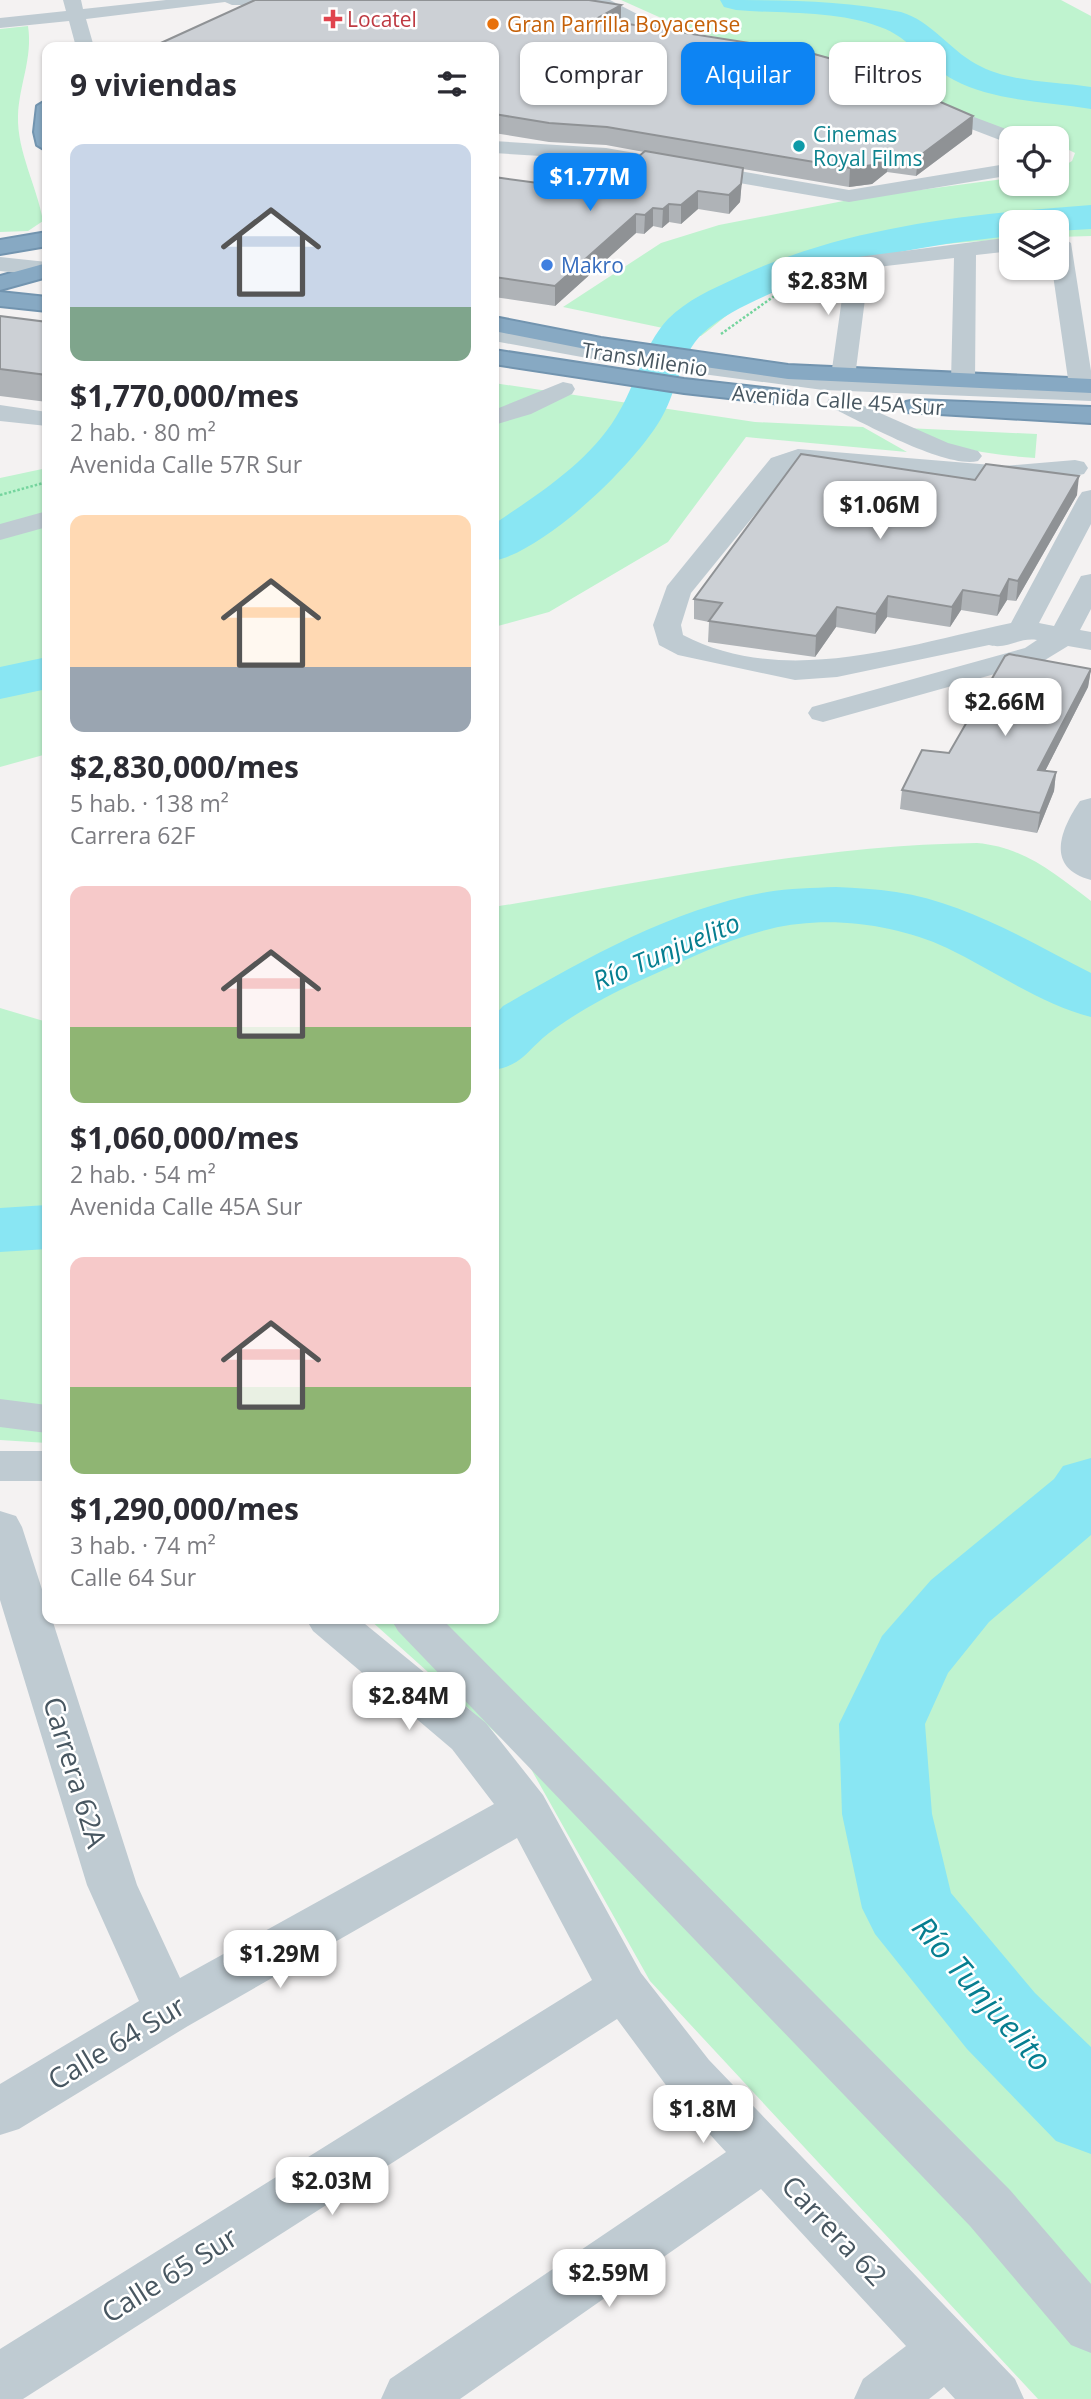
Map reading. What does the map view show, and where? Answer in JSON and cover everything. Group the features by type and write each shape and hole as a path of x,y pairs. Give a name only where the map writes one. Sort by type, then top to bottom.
{"highway":[{"path":"0,247 42,240"},
{"path":"0,253 42,256"},
{"path":"2,282 42,271"},
{"path":"2,282 42,302"},
{"path":"499,326 595,357"},
{"path":"499,357 595,357"},
{"name":"Avenida Calle 45A Sur","path":"595,357 695,372 843,376 1088,393"},
{"name":"Avenida Calle 45A Sur","path":"595,357 695,372 839,402 1091,415"}],"street":[{"path":"0,23 53,17 74,8 217,0"},
{"path":"232,0 357,0"},
{"path":"596,0 664,35 695,42"},
{"path":"74,8 84,42"},
{"path":"929,105 999,133"},
{"path":"499,147 606,154 849,196 999,171"},
{"path":"499,157 596,162 785,192"},
{"path":"902,177 934,182"},
{"path":"843,376 858,263 888,262 965,248 999,245"},
{"path":"962,383 965,248"},
{"path":"1069,263 1088,393"},
{"path":"2,282 42,286"},
{"name":"TransMilenio","path":"499,335 595,357"},
{"name":"TransMilenio","path":"499,346 595,357"},
{"name":"TransMilenio","path":"695,372 858,393 1088,393"},
{"path":"499,416 522,409 563,388"},
{"path":"839,402 940,448 964,455 1083,468"},
{"path":"0,412 42,418"},
{"path":"1077,639 1022,629 836,667 795,671 760,666 688,649 669,639 667,625 677,592 780,463 788,458 1039,473 1083,468"},
{"path":"785,688 967,650 1022,629 1091,498"},
{"path":"0,532 42,520"},
{"path":"1077,639 1091,582"},
{"path":"824,713 1035,654 1077,639"},
{"path":"1091,808 1075,843 1076,856 1091,870"},
{"path":"0,1413 42,1418"},
{"path":"0,1466 42,1466"},
{"name":"Carrera 62A","path":"0,1527 112,1885 169,2010"},
{"name":"Carrera 62","path":"335,1624 469,1736 526,1809 623,1988 690,2076 994,2399"},
{"path":"419,1624 990,2208 1091,2326"},
{"name":"Calle 64 Sur","path":"0,2112 169,2010 526,1809"},
{"name":"Calle 65 Sur","path":"0,2381 623,1988"},
{"path":"411,2399 764,2156"},
{"path":"884,2399 947,2349"}],"path":[{"path":"716,338 780,292 804,279 836,266 858,263"},
{"path":"0,495 42,483"}],"green space":[{"path":"621,0 1061,0 1091,16 1091,236 1069,237 1069,210 999,210 999,240 909,248 842,261 809,271 748,300 701,336 563,307 661,243 719,225 859,198 999,180 999,196 1069,196 1069,163 1075,153 1069,150 1069,126 999,127 929,105 946,105 946,42 829,42 829,72 815,68 815,42 734,42 688,30"},
{"path":"28,26 29,49 18,116 21,143 42,222 28,231 0,232 0,29"},
{"path":"499,384 755,422 863,427 907,452 746,437 668,542 549,612 499,626"},
{"path":"906,428 1037,434 1035,458 969,449"},
{"path":"42,469 42,755 0,767 0,478"},
{"path":"977,843 1010,850 1038,863 1091,901 1091,2399 1038,2399 650,1981 526,1760 375,1624 499,1624 499,906 795,857 916,845"},
{"path":"0,1008 42,1021 42,1443 0,1440"}],"building":[{"path":"255,0 589,0 621,5 596,19 743,42 681,42 681,105 815,105 815,54 829,58 829,105 946,104 973,116 918,157 889,153 873,165 850,168 607,127 549,123 499,115 499,42 163,42"},
{"path":"645,151 743,168 741,184 729,195 698,191 681,205 669,204 663,209 653,208 645,215 636,214 555,286 499,278 499,178 598,191"},
{"path":"0,316 42,321 42,374 0,369"},
{"path":"801,454 975,480 986,464 1079,476 1018,581 1009,579 1000,596 963,590 952,607 888,596 876,614 837,607 816,636 709,621 722,603 694,599"},
{"path":"1009,654 1091,669 1038,770 1056,772 1040,813 902,790 922,750 949,753 1005,656"}],"waterway":[{"name":"Río Tunjuelito","path":"736,0 834,7 891,19 911,29 955,66 979,79 1010,87 1091,98"},
{"name":"Río Tunjuelito","path":"1069,219 1091,217"},
{"name":"Río Tunjuelito","path":"499,543 574,489 611,455 640,416 676,338 688,324 709,308 773,276 839,253 906,237 999,225"},
{"name":"Río Tunjuelito","path":"0,683 42,674"},
{"name":"Río Tunjuelito","path":"499,1046 526,1020 610,971 713,926 768,910 836,905 897,910 967,934 1091,998"},
{"name":"Río Tunjuelito","path":"0,1230 42,1227"},
{"name":"Río Tunjuelito","path":"1091,1485 1082,1499 960,1601 912,1658 882,1724 887,1814 908,1908 1001,2021 1091,2111"}],"place":[{"name":"Locatel","path":"333,19"},
{"name":"Gran Parrilla Boyacense","path":"493,24"},
{"name":"Cinemas Royal Films","path":"799,146"},
{"name":"Makro","path":"547,265"}]}
